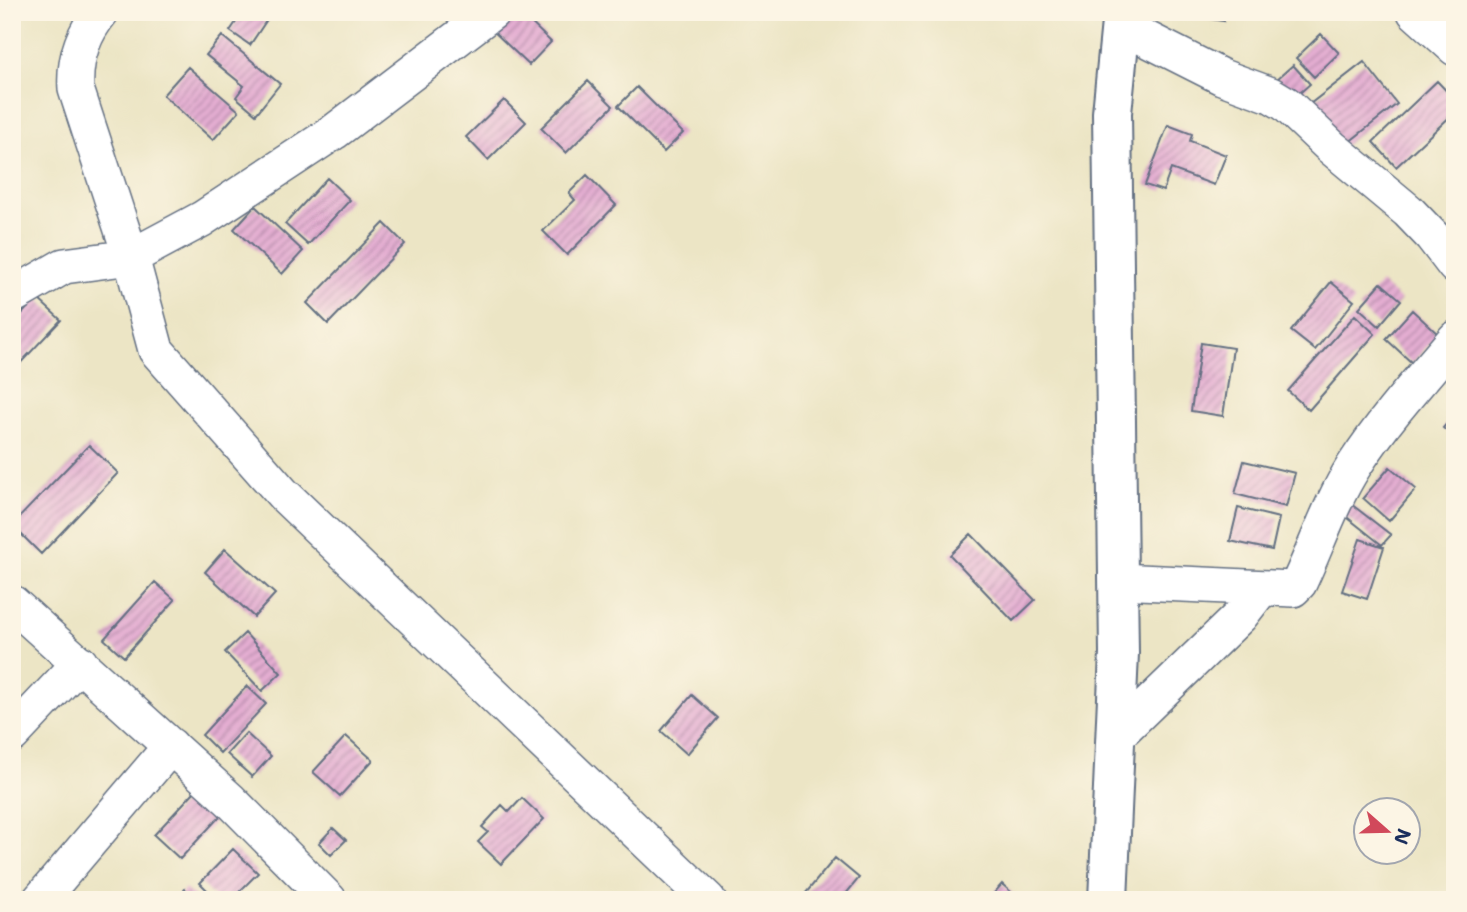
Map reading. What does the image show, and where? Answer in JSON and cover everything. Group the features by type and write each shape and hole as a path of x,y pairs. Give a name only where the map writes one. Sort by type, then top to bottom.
{"main road":[{"path":"1108,900 1119,653 1112,113 1122,19"}],"street":[{"path":"101,12 80,48 75,68 76,89 131,257 156,350 283,494 708,900"},
{"path":"12,296 64,266 131,257 202,219 334,132 492,12"},
{"path":"1415,12 1455,48"},
{"path":"1122,19 1222,76 1271,95 1286,104 1331,147 1408,211 1455,265"},
{"path":"1118,581 1293,589 1299,583 1336,499 1354,466 1405,397 1455,339"},
{"path":"1115,737 1240,616 1261,589"},
{"path":"12,603 230,800 329,900"},
{"path":"12,735 79,663"},
{"path":"40,900 171,746"}],"building":[{"path":"243,12 272,12 250,45 230,31"},
{"path":"507,12 520,12 551,42 529,65 491,29"},
{"path":"1198,12 1225,12 1224,21 1197,17"},
{"path":"1321,34 1339,53 1314,77 1296,58"},
{"path":"222,36 280,84 256,114 236,97 244,86 206,55"},
{"path":"1364,62 1397,104 1344,146 1310,104"},
{"path":"1293,65 1310,84 1294,98 1277,79"},
{"path":"188,67 239,111 213,140 163,95"},
{"path":"588,81 613,106 566,153 541,128"},
{"path":"1437,81 1455,100 1455,112 1396,167 1373,142"},
{"path":"637,87 683,133 664,152 618,106"},
{"path":"504,100 526,122 488,160 466,137"},
{"path":"1168,125 1192,134 1190,141 1226,155 1214,185 1171,169 1163,191 1145,185"},
{"path":"587,175 616,205 567,255 543,231 575,200 569,193"},
{"path":"327,178 350,200 308,245 285,224"},
{"path":"255,206 303,251 282,274 234,229"},
{"path":"384,223 405,244 328,324 307,303"},
{"path":"1331,282 1354,301 1315,350 1291,331"},
{"path":"1381,283 1401,300 1379,326 1359,308"},
{"path":"37,298 61,320 12,372 12,324"},
{"path":"1412,310 1438,334 1412,363 1386,339"},
{"path":"1355,315 1375,334 1309,410 1288,391"},
{"path":"1201,343 1233,348 1223,416 1191,411"},
{"path":"1455,414 1455,438 1443,428"},
{"path":"89,445 118,473 41,554 12,525"},
{"path":"1244,461 1295,473 1286,507 1235,494"},
{"path":"1390,467 1416,489 1389,521 1363,498"},
{"path":"1351,504 1391,535 1382,545 1343,514"},
{"path":"1238,508 1279,518 1272,550 1230,541"},
{"path":"971,534 1035,600 1013,621 950,555"},
{"path":"1360,539 1384,547 1367,599 1342,591"},
{"path":"225,549 275,594 254,617 205,572"},
{"path":"155,582 175,600 124,657 104,639"},
{"path":"245,633 281,673 262,691 225,652"},
{"path":"247,686 266,704 220,753 202,735"},
{"path":"692,695 718,718 687,754 661,731"},
{"path":"246,733 271,756 252,777 227,754"},
{"path":"346,736 373,760 340,796 313,772"},
{"path":"195,791 221,815 180,859 154,835"},
{"path":"522,798 544,819 501,864 478,842 488,832 482,827 502,805 509,812"},
{"path":"333,828 346,840 331,855 319,843"},
{"path":"233,849 258,873 231,900 217,900 200,883"},
{"path":"835,858 859,878 841,900 800,900"},
{"path":"1002,884 1020,900 988,900"},
{"path":"185,889 198,900 176,900"}]}
